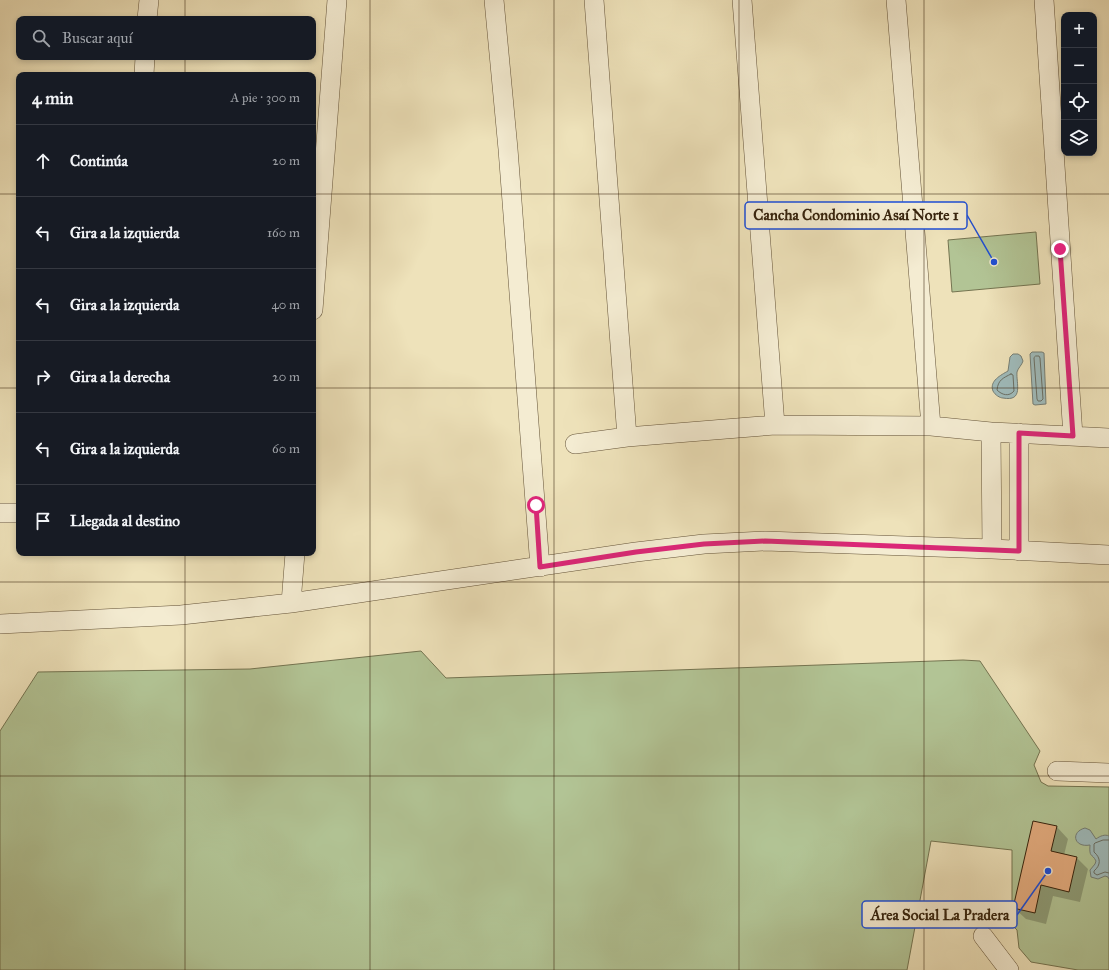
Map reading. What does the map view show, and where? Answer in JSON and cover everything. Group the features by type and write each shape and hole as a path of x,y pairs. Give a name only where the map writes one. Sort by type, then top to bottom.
{"street":[{"path":"148,16 149,0"},
{"path":"316,271 337,0"},
{"path":"494,0 508,149 540,567"},
{"path":"594,0 627,437"},
{"path":"742,0 775,425"},
{"path":"896,0 931,426"},
{"path":"1044,0 1073,436"},
{"path":"144,72 145,60"},
{"path":"575,444 627,437 775,425 931,426 991,432 1109,438"},
{"path":"991,432 992,549"},
{"path":"1019,433 1019,551"},
{"path":"0,513 16,513"},
{"path":"0,624 181,615 291,604 636,552 696,545 758,542 992,549 1109,555"},
{"path":"291,604 295,556"},
{"path":"1057,771 1109,774"},
{"path":"983,936 1010,970"}],"green space":[{"path":"1036,232 1040,284 952,292 948,240"},
{"path":"421,651 446,678 963,660 980,661 1040,751 1034,765 1041,782 1048,786 1109,787 1109,970 1078,970 1031,962 1019,948 1017,930 1012,925 1012,850 931,841 907,970 0,970 0,731 38,672 250,669"}],"water":[{"path":"1032,352 1044,353 1046,404 1033,404 1030,354"},
{"path":"1013,354 1018,354 1021,356 1023,361 1017,372 1018,391 1014,397 1002,398 993,391 992,387 996,379 1008,371 1010,357"},
{"path":"1085,828 1090,830 1096,839 1106,835 1109,836 1109,879 1105,876 1098,879 1091,877 1090,870 1096,861 1090,854 1090,845 1080,844 1076,839 1077,833"}],"building":[{"path":"1033,821 1057,826 1051,851 1077,857 1069,892 1041,885 1035,913 1013,908"}],"place":[{"name":"Cancha Condominio Asaí Norte 1","path":"994,262"},
{"name":"Área Social La Pradera","path":"1048,871"}],"route":[{"path":"536,505 540,567 636,552 704,544 765,541 1019,551 1019,433 1073,436 1060,249"}]}
